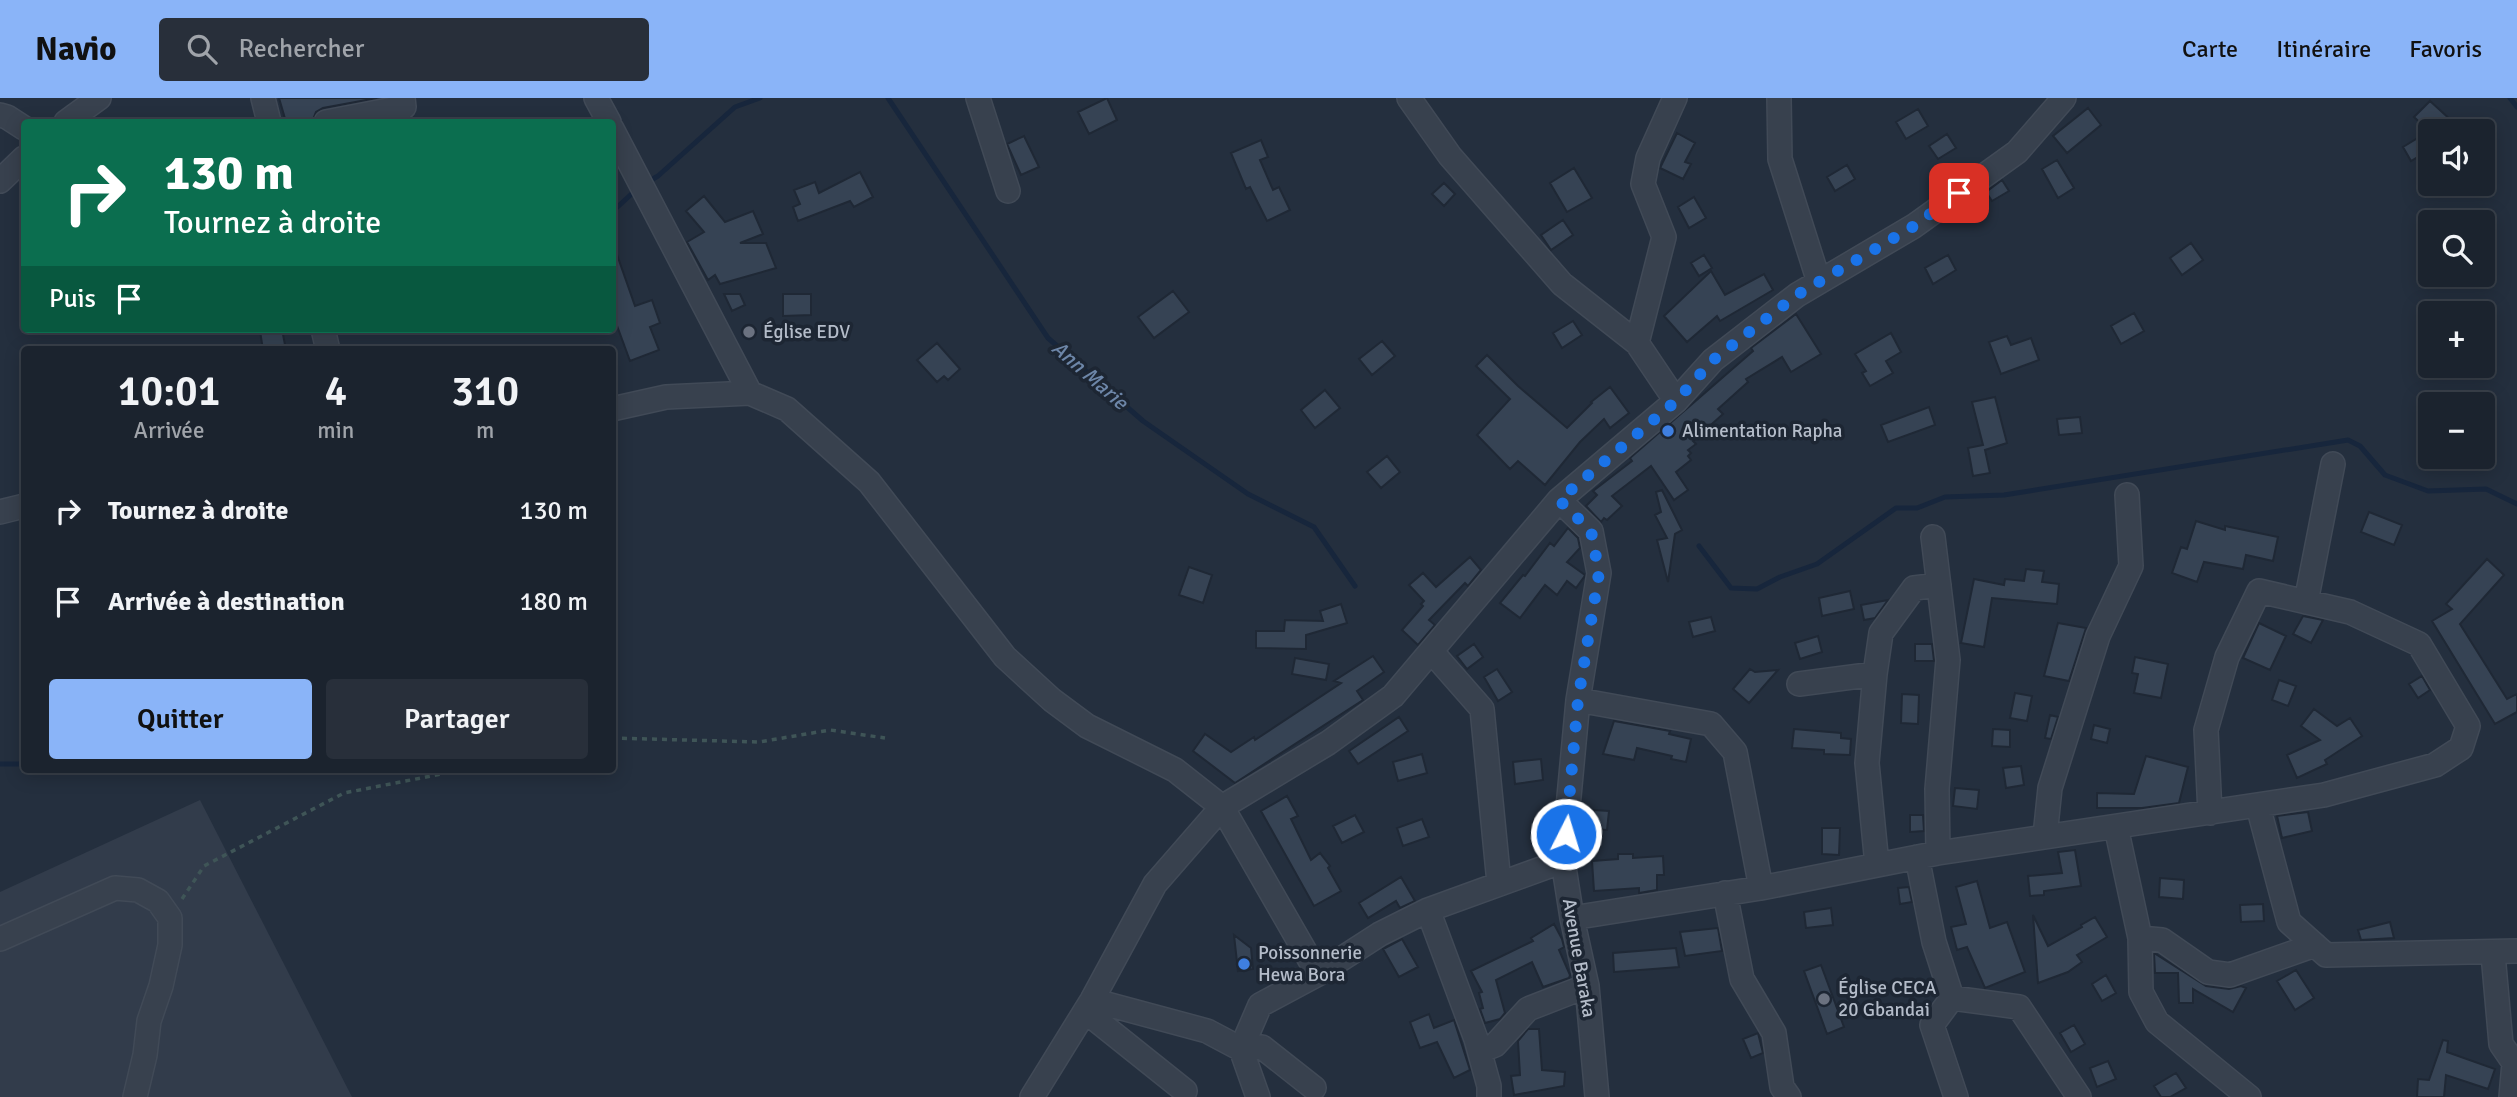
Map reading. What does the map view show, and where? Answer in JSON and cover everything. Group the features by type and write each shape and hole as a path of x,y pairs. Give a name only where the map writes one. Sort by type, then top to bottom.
{"street":[{"path":"70,119 99,98"},
{"path":"263,98 268,119"},
{"path":"342,119 404,107 403,98"},
{"path":"596,98 607,119"},
{"path":"978,98 1008,191"},
{"path":"1409,98 1450,156 1562,284 1637,343 1676,401"},
{"path":"1637,343 1664,237 1643,184 1648,158 1675,98"},
{"path":"1779,98 1780,159 1819,282"},
{"path":"1032,1097 1089,1006 1155,884 1222,807 1328,743 1393,696 1559,500 1676,401 1713,360 1797,295 1914,226 2017,152 2064,98"},
{"path":"0,115 21,126"},
{"path":"616,137 750,393"},
{"path":"0,181 21,161"},
{"path":"616,408 666,397 750,393 788,409 869,482 1005,657 1052,700 1087,726 1175,770 1222,807 1318,974"},
{"path":"2306,602 2333,464"},
{"path":"2045,836 2050,788 2082,686 2098,636 2131,566 2127,495"},
{"name":"Avenue Baraka","path":"1559,500 1591,531 1599,573 1578,700 1563,861 1587,986 1597,1097"},
{"path":"1933,537 1948,660 1937,789 1928,855 1934,942 1952,998"},
{"path":"1877,865 1867,762 1881,633 1914,588 1939,585"},
{"path":"1572,918 1761,888 1928,855 2045,836 2116,827 2258,806 2324,795 2435,765 2461,748 2468,726 2419,644 2350,612 2259,591 2227,657 2206,730 2210,813"},
{"path":"1432,652 1482,709 1499,883"},
{"path":"1799,684 1875,674"},
{"path":"1578,700 1711,724 1735,752 1761,888"},
{"path":"2258,806 2289,922 2326,955 2493,954 2517,951"},
{"path":"2116,827 2140,938 2141,992 2157,1022 2249,1097"},
{"path":"1258,1097 1241,1049 1260,1004 1318,974 1380,934 1428,910 1563,861"},
{"path":"0,939 116,888 138,890 158,901 170,918 170,944 161,986 149,1021 145,1055 135,1097"},
{"path":"1725,893 1742,979 1774,1033 1782,1087 1789,1097"},
{"path":"1428,910 1480,1051 1489,1086 1489,1097"},
{"path":"2140,938 2162,940 2208,972 2230,975 2315,945"},
{"path":"2493,954 2501,1044 2514,1063 2511,1097"},
{"path":"1480,1051 1495,1045 1528,1009 1587,986"},
{"path":"1952,998 1932,1025 1956,1097"},
{"path":"1952,998 2019,1007 2079,1097"},
{"path":"1089,1006 1207,1031 1241,1049 1262,1047 1314,1088"},
{"path":"1089,1006 1185,1091"}],"path":[{"path":"616,738 759,742 830,730 886,738"},
{"path":"170,918 204,866 344,793 447,773"}],"shaded area":[{"path":"200,800 352,1097 0,1097 0,892"}],"building":[{"path":"279,98 377,98 323,108 316,112 313,119 285,119"},
{"path":"1107,98 1117,120 1089,134 1078,112"},
{"path":"2430,101 2450,119 2418,121 2414,117"},
{"path":"2088,108 2101,125 2067,153 2053,136"},
{"path":"1918,109 1928,126 1906,139 1896,122"},
{"path":"1677,133 1695,143 1685,162 1691,164 1683,179 1660,168"},
{"path":"1947,134 1956,148 1938,159 1929,146"},
{"path":"1024,136 1039,167 1021,175 1007,144"},
{"path":"2418,138 2418,157 2411,161 2403,147"},
{"path":"1261,140 1268,157 1260,160 1273,190 1279,187 1290,210 1267,221 1250,187 1246,189 1231,153"},
{"path":"2057,160 2074,188 2058,198 2042,169"},
{"path":"1847,165 1855,179 1835,191 1827,177"},
{"path":"1574,168 1592,198 1567,212 1550,183"},
{"path":"860,172 873,197 854,207 850,201 798,221 793,207 800,204 794,190 815,182 819,193"},
{"path":"2002,180 2009,191 1992,201 1986,192"},
{"path":"1444,183 1455,194 1444,206 1432,194"},
{"path":"704,196 725,222 753,211 763,234 740,243 766,243 776,268 720,284 715,275 708,280 687,242 704,232 686,211"},
{"path":"1694,197 1706,218 1689,228 1678,207"},
{"path":"1563,220 1573,235 1551,250 1541,235"},
{"path":"2191,243 2203,260 2182,275 2170,258"},
{"path":"616,252 635,306 652,300 660,323 650,327 659,350 630,361 616,323"},
{"path":"1704,255 1712,268 1699,276 1691,263"},
{"path":"1948,255 1956,270 1933,284 1925,268"},
{"path":"1711,271 1725,295 1764,274 1773,290 1720,321 1717,316 1687,342 1664,316"},
{"path":"1173,291 1189,312 1154,338 1138,317"},
{"path":"724,294 740,294 745,305 732,311"},
{"path":"783,294 811,294 811,315 783,316"},
{"path":"2134,313 2144,331 2121,344 2111,326"},
{"path":"1796,314 1821,354 1791,372 1782,357 1746,379 1748,382 1718,409 1723,414 1693,441 1696,444 1688,450 1691,460 1676,472 1688,490 1674,500 1651,466 1612,496 1622,506 1601,522 1586,506 1597,495 1593,491 1632,461 1630,458 1753,351 1751,348"},
{"path":"1573,321 1582,335 1562,348 1553,333"},
{"path":"260,333 283,333 285,346 262,346"},
{"path":"1891,333 1901,352 1886,361 1893,373 1870,386 1862,373 1866,371 1855,354"},
{"path":"2007,336 2011,345 2031,338 2039,360 2001,374 1989,342"},
{"path":"1382,341 1395,356 1372,375 1359,359"},
{"path":"937,343 960,369 948,380 944,376 937,382 917,360"},
{"path":"1487,355 1567,428 1591,402 1610,387 1629,413 1610,428 1604,419 1580,442 1545,485 1518,461 1510,469 1477,435 1510,399 1476,366"},
{"path":"1325,390 1340,408 1315,428 1301,410"},
{"path":"1995,397 2007,443 1985,450 1990,473 1973,476 1968,448 1983,445 1972,402"},
{"path":"1929,407 1935,425 1888,442 1881,425"},
{"path":"2080,417 2082,433 2059,435 2057,419"},
{"path":"1387,456 1400,472 1381,488 1367,472"},
{"path":"1662,490 1682,530 1675,534 1668,582 1657,540 1667,538 1655,515 1661,512 1656,492"},
{"path":"2369,512 2402,525 2394,545 2361,532"},
{"path":"2196,521 2225,530 2225,526 2278,537 2273,561 2246,555 2243,569 2204,562 2197,582 2172,573 2181,547 2187,549"},
{"path":"1568,528 1578,538 1580,548 1567,562 1585,575 1584,577 1576,588 1567,581 1557,595 1545,585 1520,618 1500,603 1550,543 1554,546"},
{"path":"1470,557 1481,570 1468,586 1465,583 1429,620 1435,625 1418,645 1402,630 1423,606 1421,604 1424,601 1409,585 1423,573 1436,587"},
{"path":"2487,559 2504,575 2460,624 2507,699 2517,694 2517,712 2495,724 2432,621 2452,609 2446,604"},
{"path":"1189,567 1212,575 1203,603 1179,595"},
{"path":"2026,569 2044,571 2042,582 2059,584 2057,604 1992,598 1984,647 1961,643 1974,579 2004,585 2005,579 2024,581"},
{"path":"1850,591 1854,609 1822,616 1819,598"},
{"path":"1888,600 1875,618 1864,620 1861,605"},
{"path":"1341,604 1347,623 1306,635 1306,649 1256,648 1256,631 1284,631 1285,620 1323,621 1320,611"},
{"path":"2303,616 2323,620 2311,643 2293,634"},
{"path":"1711,617 1715,631 1693,637 1689,622"},
{"path":"2058,623 2086,628 2069,681 2044,676"},
{"path":"2259,623 2286,636 2270,670 2243,658"},
{"path":"1818,636 1822,652 1800,659 1795,643"},
{"path":"1474,644 1483,657 1467,669 1457,656"},
{"path":"1915,644 1932,644 1934,661 1915,661"},
{"path":"1373,656 1384,672 1357,691 1363,700 1235,783 1193,751 1205,734 1231,752 1254,737 1255,740 1341,683 1334,681"},
{"path":"2135,657 2168,664 2161,698 2134,693 2138,674 2132,673"},
{"path":"1295,658 1329,664 1326,680 1292,674"},
{"path":"1497,669 1512,692 1498,701 1484,677"},
{"path":"1750,669 1755,672 1778,670 1749,703 1733,689"},
{"path":"2422,676 2430,690 2418,698 2409,684"},
{"path":"2279,680 2296,686 2288,706 2272,700"},
{"path":"2015,693 2032,696 2027,721 2010,718"},
{"path":"1902,694 1919,695 1918,724 1901,723"},
{"path":"2314,709 2337,726 2350,718 2362,736 2325,760 2327,764 2297,778 2287,755 2320,740 2301,726"},
{"path":"2050,715 2058,717 2051,739 2045,738"},
{"path":"1399,717 1408,731 1358,764 1349,751"},
{"path":"1614,721 1670,731 1669,734 1691,739 1686,762 1637,748 1634,760 1603,754"},
{"path":"2094,725 2110,729 2107,743 2091,739"},
{"path":"1794,729 1841,733 1841,738 1851,739 1850,755 1824,754 1824,750 1792,748"},
{"path":"1993,729 2010,730 2010,747 1992,746"},
{"path":"1422,754 1427,773 1398,781 1393,762"},
{"path":"2146,756 2188,767 2179,803 2142,808 2097,808 2097,793 2134,794"},
{"path":"1541,759 1543,780 1515,784 1513,762"},
{"path":"2021,766 2024,785 2006,788 2003,768"},
{"path":"1955,788 1979,790 1977,809 1953,806"},
{"path":"1287,796 1298,816 1291,819 1311,860 1320,853 1330,866 1328,868 1341,891 1314,906 1261,811"},
{"path":"1594,810 1609,811 1607,830 1593,829"},
{"path":"2308,812 2312,831 2282,838 2277,816"},
{"path":"1355,815 1364,832 1342,843 1333,826"},
{"path":"1910,815 1923,815 1924,831 1910,832"},
{"path":"1422,819 1429,837 1403,846 1397,828"},
{"path":"1822,828 1840,828 1839,855 1822,854"},
{"path":"2075,850 2081,886 2044,891 2044,895 2030,896 2028,876 2062,873 2058,852"},
{"path":"1618,854 1633,854 1633,858 1663,856 1664,875 1657,875 1657,890 1639,893 1639,888 1594,891 1592,861 1618,859"},
{"path":"1401,877 1415,901 1400,908 1396,901 1368,918 1359,903"},
{"path":"2160,878 2184,880 2183,899 2159,897"},
{"path":"1977,881 1990,928 2007,922 2025,972 1985,988 1967,947 1957,950 1951,927 1966,924 1956,887"},
{"path":"1909,887 1912,902 1900,904 1898,888"},
{"path":"2263,904 2264,921 2241,922 2240,905"},
{"path":"1831,908 1833,925 1806,928 1804,912"},
{"path":"2033,915 2048,946 2095,917 2107,937 2077,955 2082,962 2068,972 2038,983"},
{"path":"2390,922 2394,938 2361,940 2358,930"},
{"path":"1554,924 1562,939 1564,947 1559,950 1569,978 1543,987 1532,962 1496,980 1505,1013 1500,1019 1485,1023 1480,1009 1483,1008 1479,993 1482,992 1471,971 1533,941 1531,938"},
{"path":"1718,928 1722,951 1685,956 1680,932"},
{"path":"1234,935 1251,948 1253,969 1238,971"},
{"path":"1402,939 1418,967 1399,977 1383,949"},
{"path":"1676,948 1679,967 1614,972 1613,953"},
{"path":"2154,953 2206,986 2246,988 2233,1012 2193,989 2193,1003 2179,1003 2178,973 2155,973"},
{"name":"Église CECA 20 Gbandai","path":"1821,965 1844,1027 1827,1034 1804,971"},
{"path":"2296,970 2314,998 2295,1010 2277,981"},
{"path":"2106,975 2116,993 2102,1001 2092,984"},
{"path":"1429,1014 1434,1028 1454,1020 1470,1070 1454,1078 1437,1042 1420,1048 1410,1022"},
{"path":"2074,1025 2085,1044 2071,1052 2060,1033"},
{"path":"1528,1029 1539,1029 1542,1070 1565,1072 1564,1086 1514,1095 1511,1076 1520,1075 1518,1041"},
{"path":"1758,1033 1763,1053 1751,1058 1743,1039"},
{"path":"2443,1040 2448,1041 2447,1052 2495,1069 2488,1089 2446,1075 2444,1097 2417,1097 2418,1079 2429,1080"},
{"path":"2108,1061 2116,1079 2097,1087 2090,1068"},
{"path":"2176,1073 2186,1088 2170,1097 2161,1097 2154,1086"}],"waterway":[{"path":"646,183 658,176 735,107 760,98"},
{"name":"Ann Marie","path":"888,98 1048,338 1143,421 1248,494 1314,527 1355,586"},
{"path":"2510,98 2517,107"},
{"path":"616,208 638,188"},
{"path":"1699,546 1731,588 1757,589 1780,577 1817,564 1896,508 1917,508 1945,497 2004,495 2348,440 2360,446 2385,475 2428,491 2486,489 2517,504"},
{"path":"0,764 21,764"}],"place":[{"name":"Église EDV","path":"749,332"},
{"name":"Alimentation Rapha","path":"1668,431"},
{"name":"Poissonnerie Hewa Bora","path":"1244,964"},
{"name":"Église CECA 20 Gbandai","path":"1824,999"}],"route":[{"path":"1566,834 1578,700 1599,573 1591,531 1559,500 1676,401 1713,360 1797,295 1914,226 1959,193"}]}
